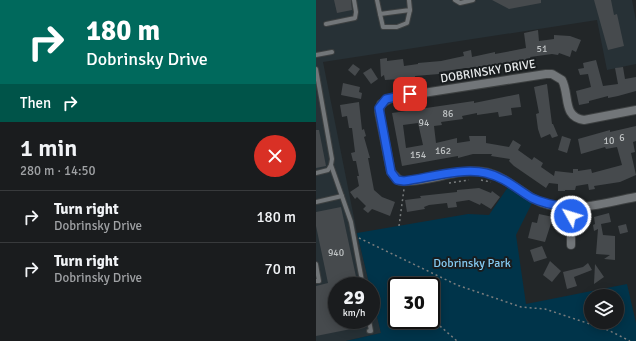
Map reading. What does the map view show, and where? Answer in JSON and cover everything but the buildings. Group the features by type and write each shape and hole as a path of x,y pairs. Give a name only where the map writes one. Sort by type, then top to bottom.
{"street":[{"name":"DOBRINSKY DRIVE","path":"636,110 584,120 578,119 570,112 562,80 552,74 391,98 383,101 379,108 391,172 397,180 404,181 471,171 485,172 501,178 534,199 546,204 571,208 636,196"},
{"path":"571,208 571,245"}],"lane":[{"path":"326,24 355,18 356,12 354,0"},
{"path":"377,0 383,27 397,27 407,23 410,10 409,0"},
{"path":"455,0 460,3 473,0"},
{"path":"380,14 410,10"},
{"path":"316,55 332,52"},
{"path":"316,69 317,84 332,159 328,170 316,173"},
{"path":"331,165 353,235 361,277"},
{"path":"316,202 342,196"},
{"path":"316,264 319,281 316,281"},
{"path":"369,331 371,331 371,329"}],"path":[{"path":"449,183 475,180"},
{"path":"479,180 494,184"},
{"path":"399,226 402,189 408,189"},
{"path":"353,235 457,284 521,308 545,309 608,330 630,341"},
{"path":"440,326 457,341"}],"shaded area":[{"path":"316,0 632,0 636,21 636,64 607,70 597,20 323,62 357,233 368,277 328,277 328,329 380,329 381,333 346,341 316,341"}],"green space":[{"name":"Dobrinsky Park","path":"510,184 534,199 516,235 526,304 584,293 584,329 624,329 624,289 602,289 627,284 636,323 636,341 346,341 381,333 380,277 368,277 357,233 468,214 489,215"}],"route":[{"path":"410,94 386,99 379,108 391,172 397,180 404,181 471,171 485,172 501,178 534,199 546,204 571,208 571,216"}]}
